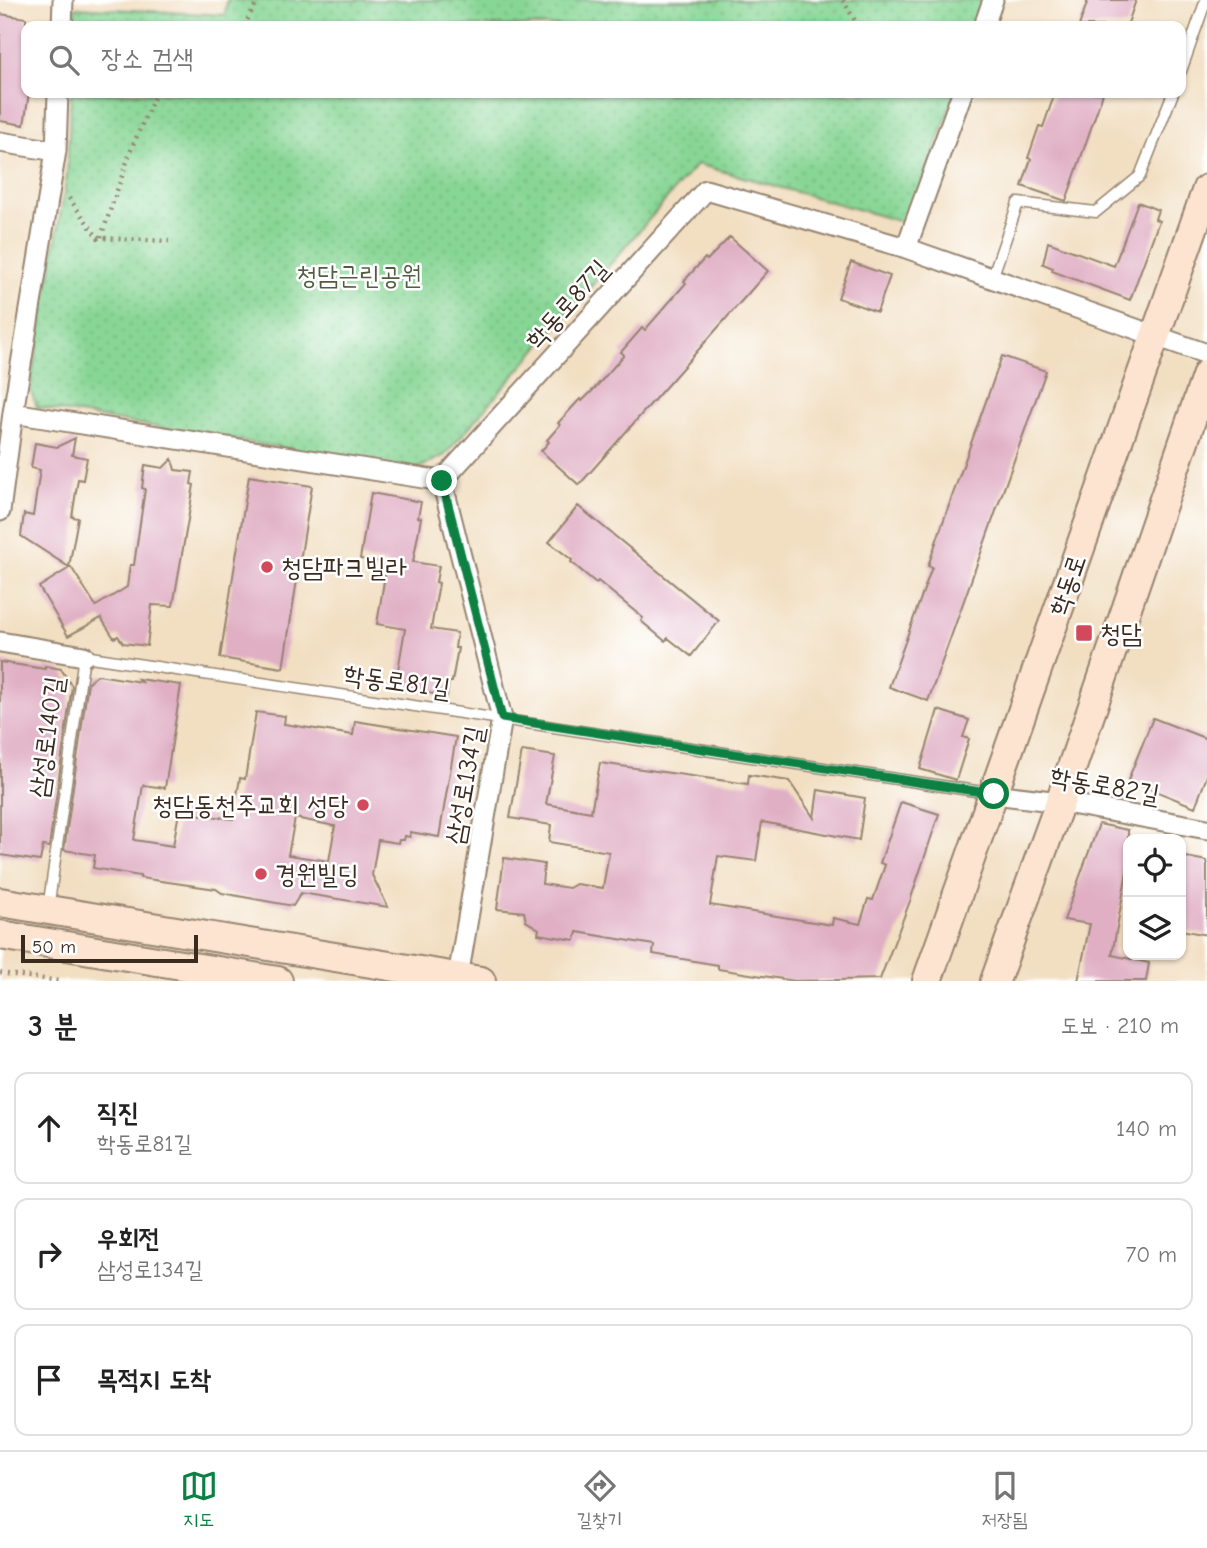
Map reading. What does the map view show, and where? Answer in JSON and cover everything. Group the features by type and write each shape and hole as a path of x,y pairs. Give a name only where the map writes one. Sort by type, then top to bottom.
{"main road":[{"name":"학동로","path":"927,981 1207,189"},
{"path":"995,981 1060,803 1207,374"},
{"path":"0,902 469,979"},
{"path":"0,934 278,981"}],"street":[{"path":"62,21 63,0"},
{"path":"986,21 993,0"},
{"path":"0,511 6,412 56,152 58,98"},
{"path":"906,248 960,98"},
{"path":"0,142 56,152"},
{"name":"학동로87길","path":"442,481 706,190 906,248 1207,354"},
{"path":"6,412 442,481"},
{"name":"삼성로134길","path":"442,481 502,718 469,979"},
{"name":"삼성로140길","path":"0,642 84,656"},
{"name":"학동로82길","path":"994,794 1207,829"}],"lane":[{"path":"1186,57 1206,0"},
{"path":"992,278 1018,203 1096,212 1140,176 1171,98"},
{"name":"학동로81길","path":"84,656 994,794"},
{"name":"삼성로140길","path":"48,910 84,656"}],"path":[{"path":"247,21 258,0"},
{"path":"843,0 856,21"},
{"path":"101,236 132,147 154,98"},
{"path":"52,174 98,238 169,241"},
{"path":"0,973 59,981"}],"green space":[{"path":"227,0 987,0 980,21 74,21 75,7 225,15"},
{"name":"청담근린공원","path":"71,98 953,98 909,224 697,164 445,455 415,470 37,407 30,389 67,176"}],"building":[{"path":"1088,0 1136,0 1129,21 1081,21"},
{"path":"0,14 26,18 26,21 21,21 21,98 28,98 24,125 0,121"},
{"path":"1053,98 1101,98 1066,201 1022,186 1039,126 1043,127"},
{"path":"1138,202 1158,210 1155,219 1159,221 1130,300 1052,271 1053,268 1043,264 1048,242 1114,266"},
{"path":"730,237 768,271 579,485 541,451 549,442 547,440 560,425 558,423 580,399 582,401 595,388 624,355 621,352 642,328 645,330 686,283 684,281 705,258 707,260"},
{"path":"851,262 890,276 877,312 838,298"},
{"path":"1002,356 1046,371 928,701 889,687 932,567 928,566"},
{"path":"75,438 72,455 87,458 83,480 78,479 72,517 78,518 69,567 21,536 24,514 33,516 40,470 31,468 35,443 57,447"},
{"path":"172,459 175,470 193,472 191,484 194,485 173,606 152,605 147,646 123,643 118,636 114,638 101,618 68,636 39,587 71,567 96,606 127,587 130,565 134,565 145,489 142,488 145,465 163,468"},
{"name":"청담파크빌라","path":"249,476 312,486 283,668 220,658"},
{"path":"371,493 421,502 418,517 421,518 413,562 439,566 436,582 439,583 431,629 457,633 455,648 458,648 447,696 395,688 405,629 377,624 387,563 360,559"},
{"path":"578,506 719,621 691,656 668,638 665,641 641,621 643,618 598,581 596,583 549,542"},
{"path":"0,662 61,669 72,686 49,847 43,846 40,861 0,855"},
{"path":"98,675 181,685 165,788 143,785 134,840 173,846 179,812 233,819 240,778 245,779 256,712 285,716 284,724 353,735 355,721 456,737 439,837 410,832 410,837 405,836 404,840 399,840 398,843 378,840 372,875 388,907 301,893 293,906 222,893 216,889 93,868 95,855 64,850 88,682","holes":["295,818 335,826 329,861 288,855"]},
{"path":"938,710 969,720 963,737 969,739 956,780 920,769"},
{"path":"1153,718 1207,739 1207,776 1195,807 1128,780"},
{"path":"522,751 555,756 546,804 591,812 600,763 748,784 749,775 789,781 814,818 818,790 865,798 859,840 762,822 756,861 718,856 710,905 832,925 833,918 860,924 868,899 873,900 885,865 880,863 901,802 939,814 880,979 795,981 718,969 718,965 653,954 654,945 577,932 575,940 538,934 539,929 526,921 524,912 497,909 504,858 544,864 542,884 569,888 576,884 603,888 609,852 549,842 551,825 510,818"},
{"path":"1099,824 1128,830 1128,834 1123,834 1123,894 1112,955 1123,957 1123,960 1149,963 1146,981 1078,981 1090,924 1064,920"},
{"path":"1186,857 1207,861 1207,935 1186,931"}],"place":[{"name":"청담파크빌라","path":"267,567"},
{"name":"청담","path":"1084,633"},
{"name":"청담동천주교회 성당","path":"363,805"},
{"name":"경원빌딩","path":"261,874"}],"route":[{"path":"442,481 502,718 994,794"}]}
